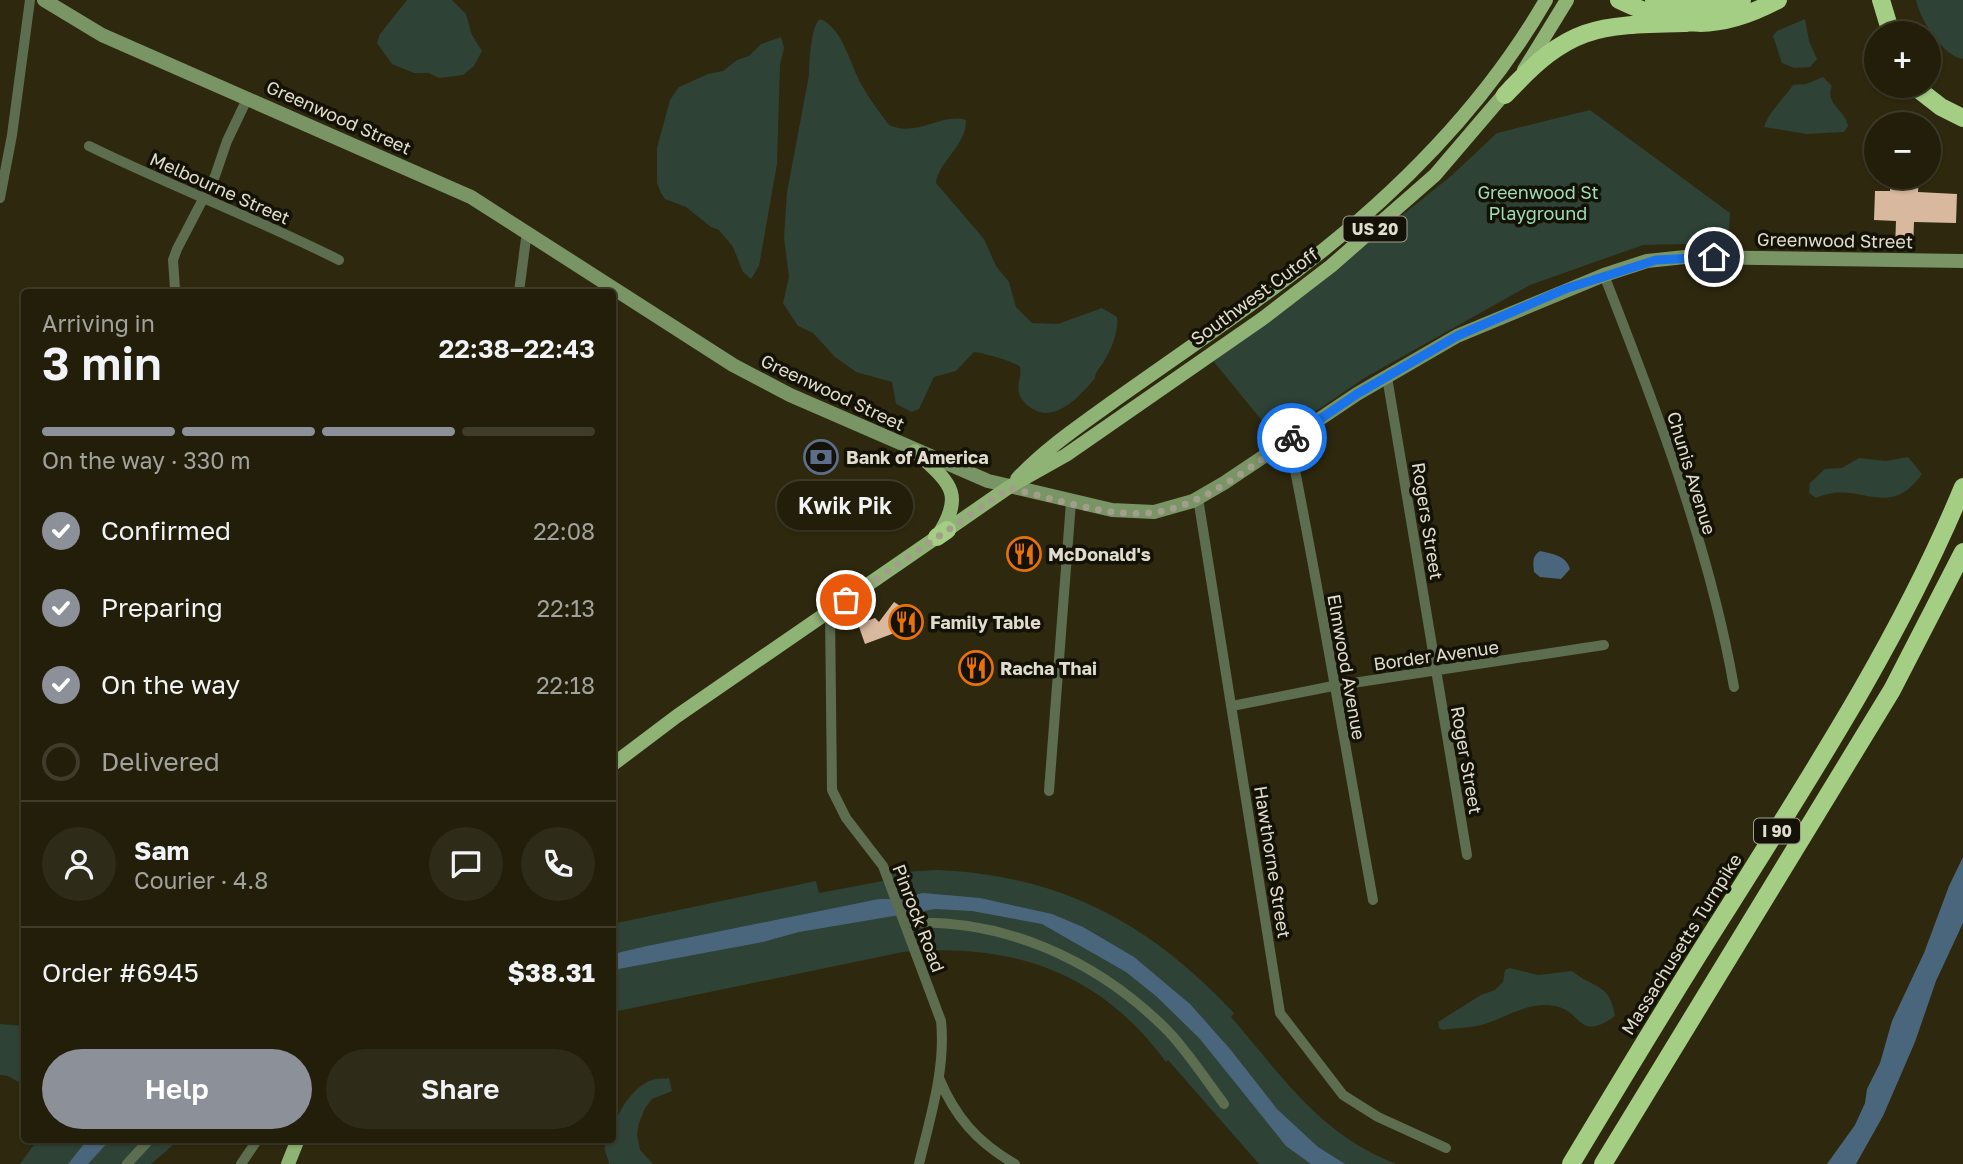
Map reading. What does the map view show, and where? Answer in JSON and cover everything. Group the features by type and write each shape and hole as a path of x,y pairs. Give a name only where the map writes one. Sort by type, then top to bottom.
{"highway":[{"path":"1619,0 1665,20 1687,23"},
{"path":"1654,0 1702,8 1742,0"},
{"path":"1505,95 1536,61 1591,30 1623,24 1737,19 1778,0"},
{"path":"1871,0 1877,21"},
{"path":"1881,0 1887,21"},
{"path":"1941,92 1963,105"},
{"path":"1929,98 1963,118"},
{"name":"Massachusetts Turnpike","path":"1571,1164 1846,717 1917,585 1963,486"},
{"name":"I 90","path":"1603,1164 1864,737 1917,644 1963,552"},
{"path":"1917,644 1963,572"}],"main road":[{"name":"Greenwood Street","path":"44,0 102,35 458,191 527,231 751,376 915,451 1009,488 1123,512 1144,513 1174,508 1198,498 1387,377 1457,336 1604,275 1647,261 1685,257 1963,261"},
{"name":"Southwest Cutoff","path":"1009,488 1036,458 1059,440 1275,287 1380,200 1428,153 1491,82 1546,0"},
{"name":"Southwest Cutoff","path":"616,762 677,716 1009,488 1066,455 1262,318 1331,266 1434,175 1505,95 1526,68 1567,0"},
{"path":"915,451 946,481 953,494 951,517 942,534"},
{"path":"288,1164 296,1143"}],"street":[{"path":"0,198 12,135 30,0"},
{"path":"175,289 173,260 248,97"},
{"name":"Melbourne Street","path":"89,145 153,178 271,226 339,260"},
{"path":"519,289 527,231"},
{"name":"Chunis Avenue","path":"1604,275 1664,431 1725,636 1734,687"},
{"name":"Rogers Street","path":"1387,377 1435,670"},
{"name":"Elmwood Avenue","path":"1289,440 1373,900"},
{"name":"Hawthorne Street","path":"1198,498 1277,982 1277,1000 1283,1018 1343,1095 1378,1117 1446,1148"},
{"path":"1049,791 1071,502"},
{"name":"Pinrock Road","path":"830,611 832,790 846,818 883,866 941,1021 938,1076 919,1164"},
{"name":"Border Avenue","path":"1232,706 1333,686 1604,645"},
{"name":"Roger Street","path":"1435,670 1467,855"},
{"path":"904,921 937,921 986,928 1052,948 1121,989 1167,1029 1224,1104"},
{"path":"938,1076 951,1105 965,1126 988,1147 1015,1164"},
{"path":"127,1164 146,1143"},
{"path":"241,1164 255,1143"}],"green space":[{"path":"407,0 452,0 466,14 472,35 482,51 474,66 463,75 439,78 429,73 414,73 392,64 377,43 380,34"},
{"path":"1916,0 1963,0 1963,59 1941,45 1941,21 1924,21"},
{"path":"820,19 835,30 861,84 889,125 909,129 948,119 966,120 962,137 942,167 936,183 984,239 996,266 1009,282 1016,307 1032,323 1058,324 1102,308 1117,317 1114,341 1095,378 1067,405 1050,413 1041,413 1031,408 1019,393 1020,367 974,352 956,371 934,377 919,409 912,412 896,404 892,382 856,372 835,357 813,333 798,326 783,303 789,277 784,238 787,192 809,75 813,36"},
{"path":"1805,19 1809,41 1817,59 1810,67 1794,68 1782,63 1773,36 1777,31"},
{"path":"781,37 784,48 780,65 777,164 759,266 751,279 743,272 733,247 719,230 711,227 686,207 665,199 657,183 657,148 670,100 679,87 708,74 723,71 737,60 749,56 761,44"},
{"path":"1823,77 1832,86 1831,98 1846,120 1848,126 1844,132 1807,134 1764,127 1773,110 1793,85 1806,84"},
{"name":"Greenwood St Playground","path":"1590,110 1730,213 1728,243 1643,245 1530,285 1366,377 1276,438 1210,357 1298,299 1451,176 1497,133"},
{"path":"1908,457 1922,474 1897,496 1885,498 1832,493 1816,498 1809,493 1810,483 1825,469 1842,468 1859,458 1886,461"},
{"path":"936,870 981,874 1024,882 1063,894 1136,930 1169,953 1234,1013 1231,1017 1286,1082 1323,1120 1345,1137 1396,1164 1259,1164 1168,1060 1166,1062 1140,1031 1112,1005 1083,985 1051,970 1017,959 981,952 903,952 616,1011 616,923 816,881 819,893 888,880 887,873"},
{"path":"1510,968 1538,975 1572,971 1605,992 1613,1005 1615,1016 1603,1023 1588,1026 1567,1010 1538,1005 1481,1025 1443,1030 1439,1028 1438,1022 1481,995 1495,990 1503,982 1505,970"},
{"path":"0,1024 21,1026 21,1083 0,1075"},
{"path":"669,1078 672,1091 652,1099 639,1123 637,1134 640,1150 653,1164 609,1164 606,1144 616,1143 616,1120 619,1113 637,1089 654,1079"},
{"path":"35,1143 175,1143 151,1164 20,1164"}],"water":[{"path":"1540,551 1558,556 1568,564 1570,569 1561,579 1540,577 1534,572 1534,557"},
{"path":"1963,857 1963,923 1936,981 1915,1042 1883,1116 1856,1164 1827,1164 1855,1125 1865,1103 1867,1089 1880,1063 1892,1021 1924,953"},
{"path":"923,893 980,898 1052,914 1083,927 1134,957 1190,1004 1277,1109 1318,1147 1345,1164 1311,1164 1286,1146 1200,1039 1156,996 1126,972 1042,924 972,911 935,909 799,932 763,942 616,969 616,953 879,899"},
{"path":"85,1143 107,1143 88,1164 68,1164"}],"building":[{"path":"1918,189 1918,192 1957,194 1956,223 1914,222 1913,249 1895,248 1896,221 1874,220 1875,191"},
{"path":"894,602 922,620 918,625 921,627 910,638 900,631 865,644 858,624 875,618 879,622"}],"way so far":[{"path":"846,600 1009,488 1112,510 1134,513 1164,511 1203,495 1292,438"}],"place":[{"name":"Bank of America","path":"821,457"},
{"name":"McDonald's","path":"1024,554"},
{"name":"Kwik Pik","path":"846,600"},
{"name":"Family Table","path":"906,622"},
{"name":"Racha Thai","path":"976,668"}],"route":[{"path":"1292,438 1357,394 1457,336 1565,289 1616,270 1656,260 1714,257"}]}
